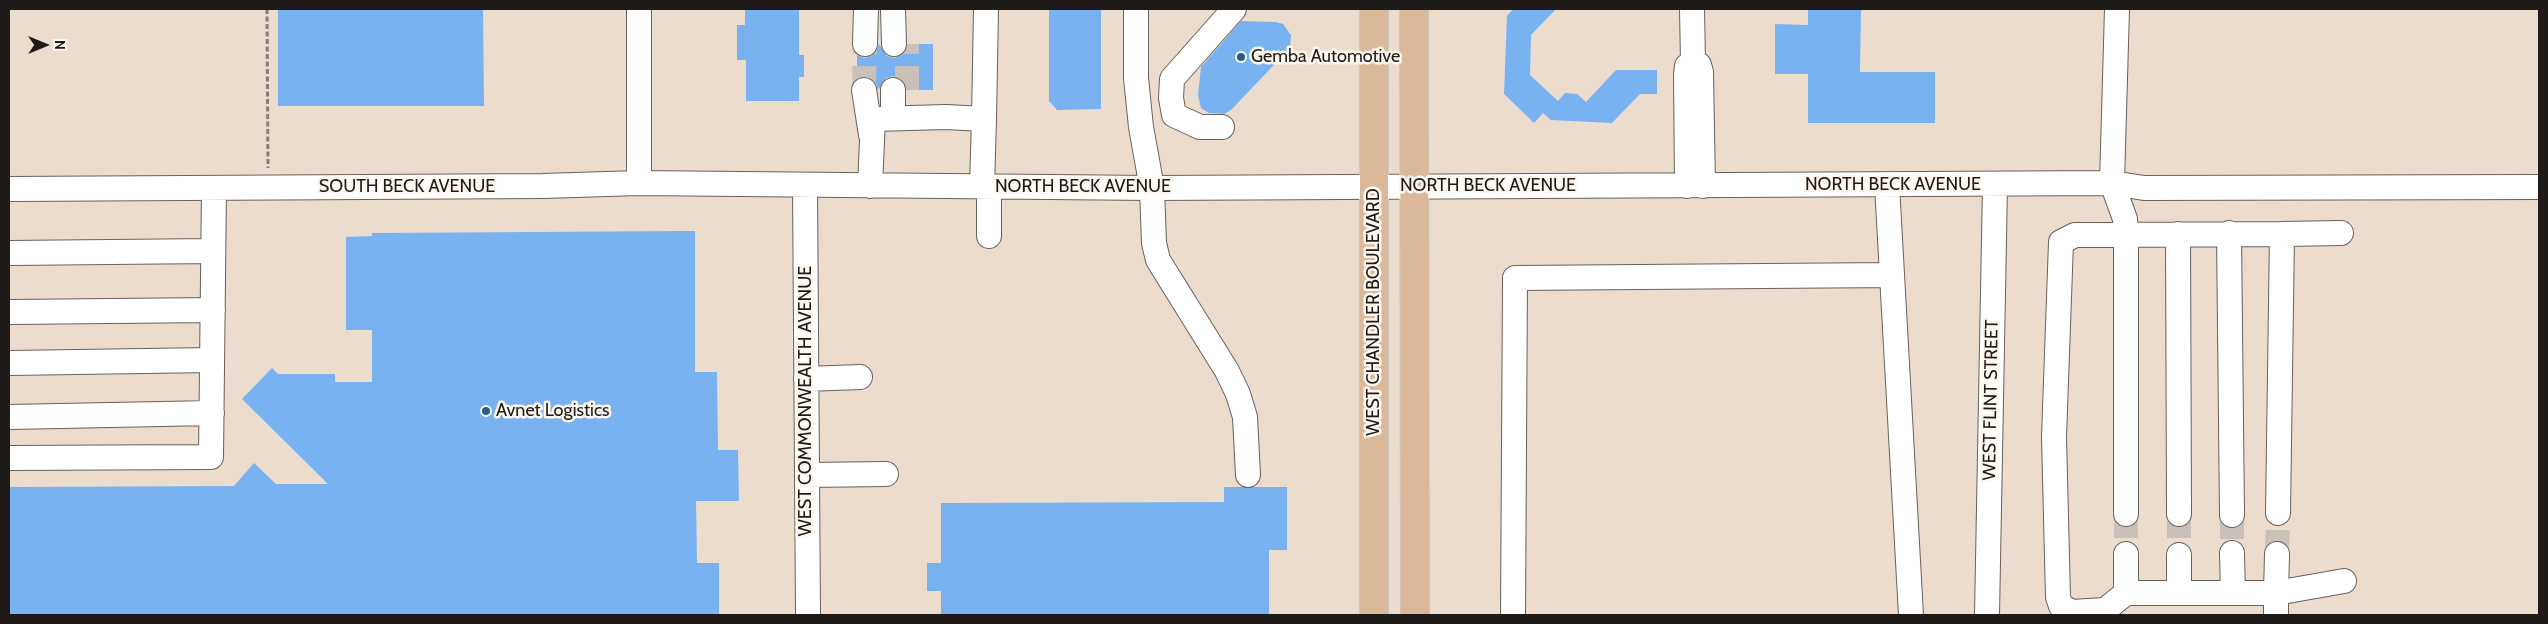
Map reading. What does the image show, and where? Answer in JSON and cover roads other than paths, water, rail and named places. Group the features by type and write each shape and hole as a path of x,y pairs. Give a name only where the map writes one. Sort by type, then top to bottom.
{"main road":[{"name":"WEST CHANDLER BOULEVARD","path":"1374,9 1374,615"},
{"path":"1414,9 1414,615"}],"street":[{"path":"639,9 639,183"},
{"path":"866,9 886,44"},
{"path":"880,9 886,44"},
{"path":"886,44 893,9"},
{"path":"886,44 907,9"},
{"path":"986,9 984,119 985,187 989,236"},
{"path":"1136,9 1136,78 1141,127 1152,188 1154,243 1158,260 1228,371 1238,394 1245,417 1248,476"},
{"path":"1222,127 1200,127 1174,115 1171,98 1172,79 1234,9"},
{"path":"1692,9 1693,62 1686,66 1686,75 1695,186"},
{"path":"2117,9 2112,183 2125,219 2126,234 2126,514"},
{"path":"870,186 888,122 886,90 888,122"},
{"path":"888,122 984,119"},
{"name":"SOUTH BECK AVENUE","path":"9,189 533,186 639,183 805,186"},
{"name":"NORTH BECK AVENUE","path":"805,186 1152,188 2112,183 2144,188 2539,187"},
{"name":"WEST FLINT STREET","path":"1987,615 1995,184"},
{"path":"1887,185 1911,615"},
{"name":"WEST COMMONWEALTH AVENUE","path":"805,186 808,615"},
{"path":"9,458 211,457 214,188"},
{"path":"2229,233 2232,515"},
{"path":"2341,233 2075,235 2061,242 2054,437 2058,597 2061,606 2072,612 2104,610 2126,592 2233,593 2276,604 2344,581"},
{"path":"2178,234 2179,514"},
{"path":"2278,513 2282,234"},
{"path":"9,253 213,251"},
{"path":"1513,615 1515,278 1891,275"},
{"path":"9,312 213,310"},
{"path":"9,363 212,360"},
{"path":"806,379 860,377"},
{"path":"9,417 212,413"},
{"path":"807,475 886,474"},
{"path":"2232,553 2233,593"},
{"path":"2126,554 2126,592"},
{"path":"2276,604 2277,554"},
{"path":"2179,555 2179,593"}],"tunnel":[{"path":"864,90 865,44"},
{"path":"907,44 907,90"},
{"path":"2277,554 2278,513"},
{"path":"2126,514 2126,554"},
{"path":"2179,514 2179,555"},
{"path":"2232,515 2232,553"}],"place":[{"name":"Gemba Automotive","path":"1241,57"},
{"name":"Avnet Logistics","path":"486,411"}]}
